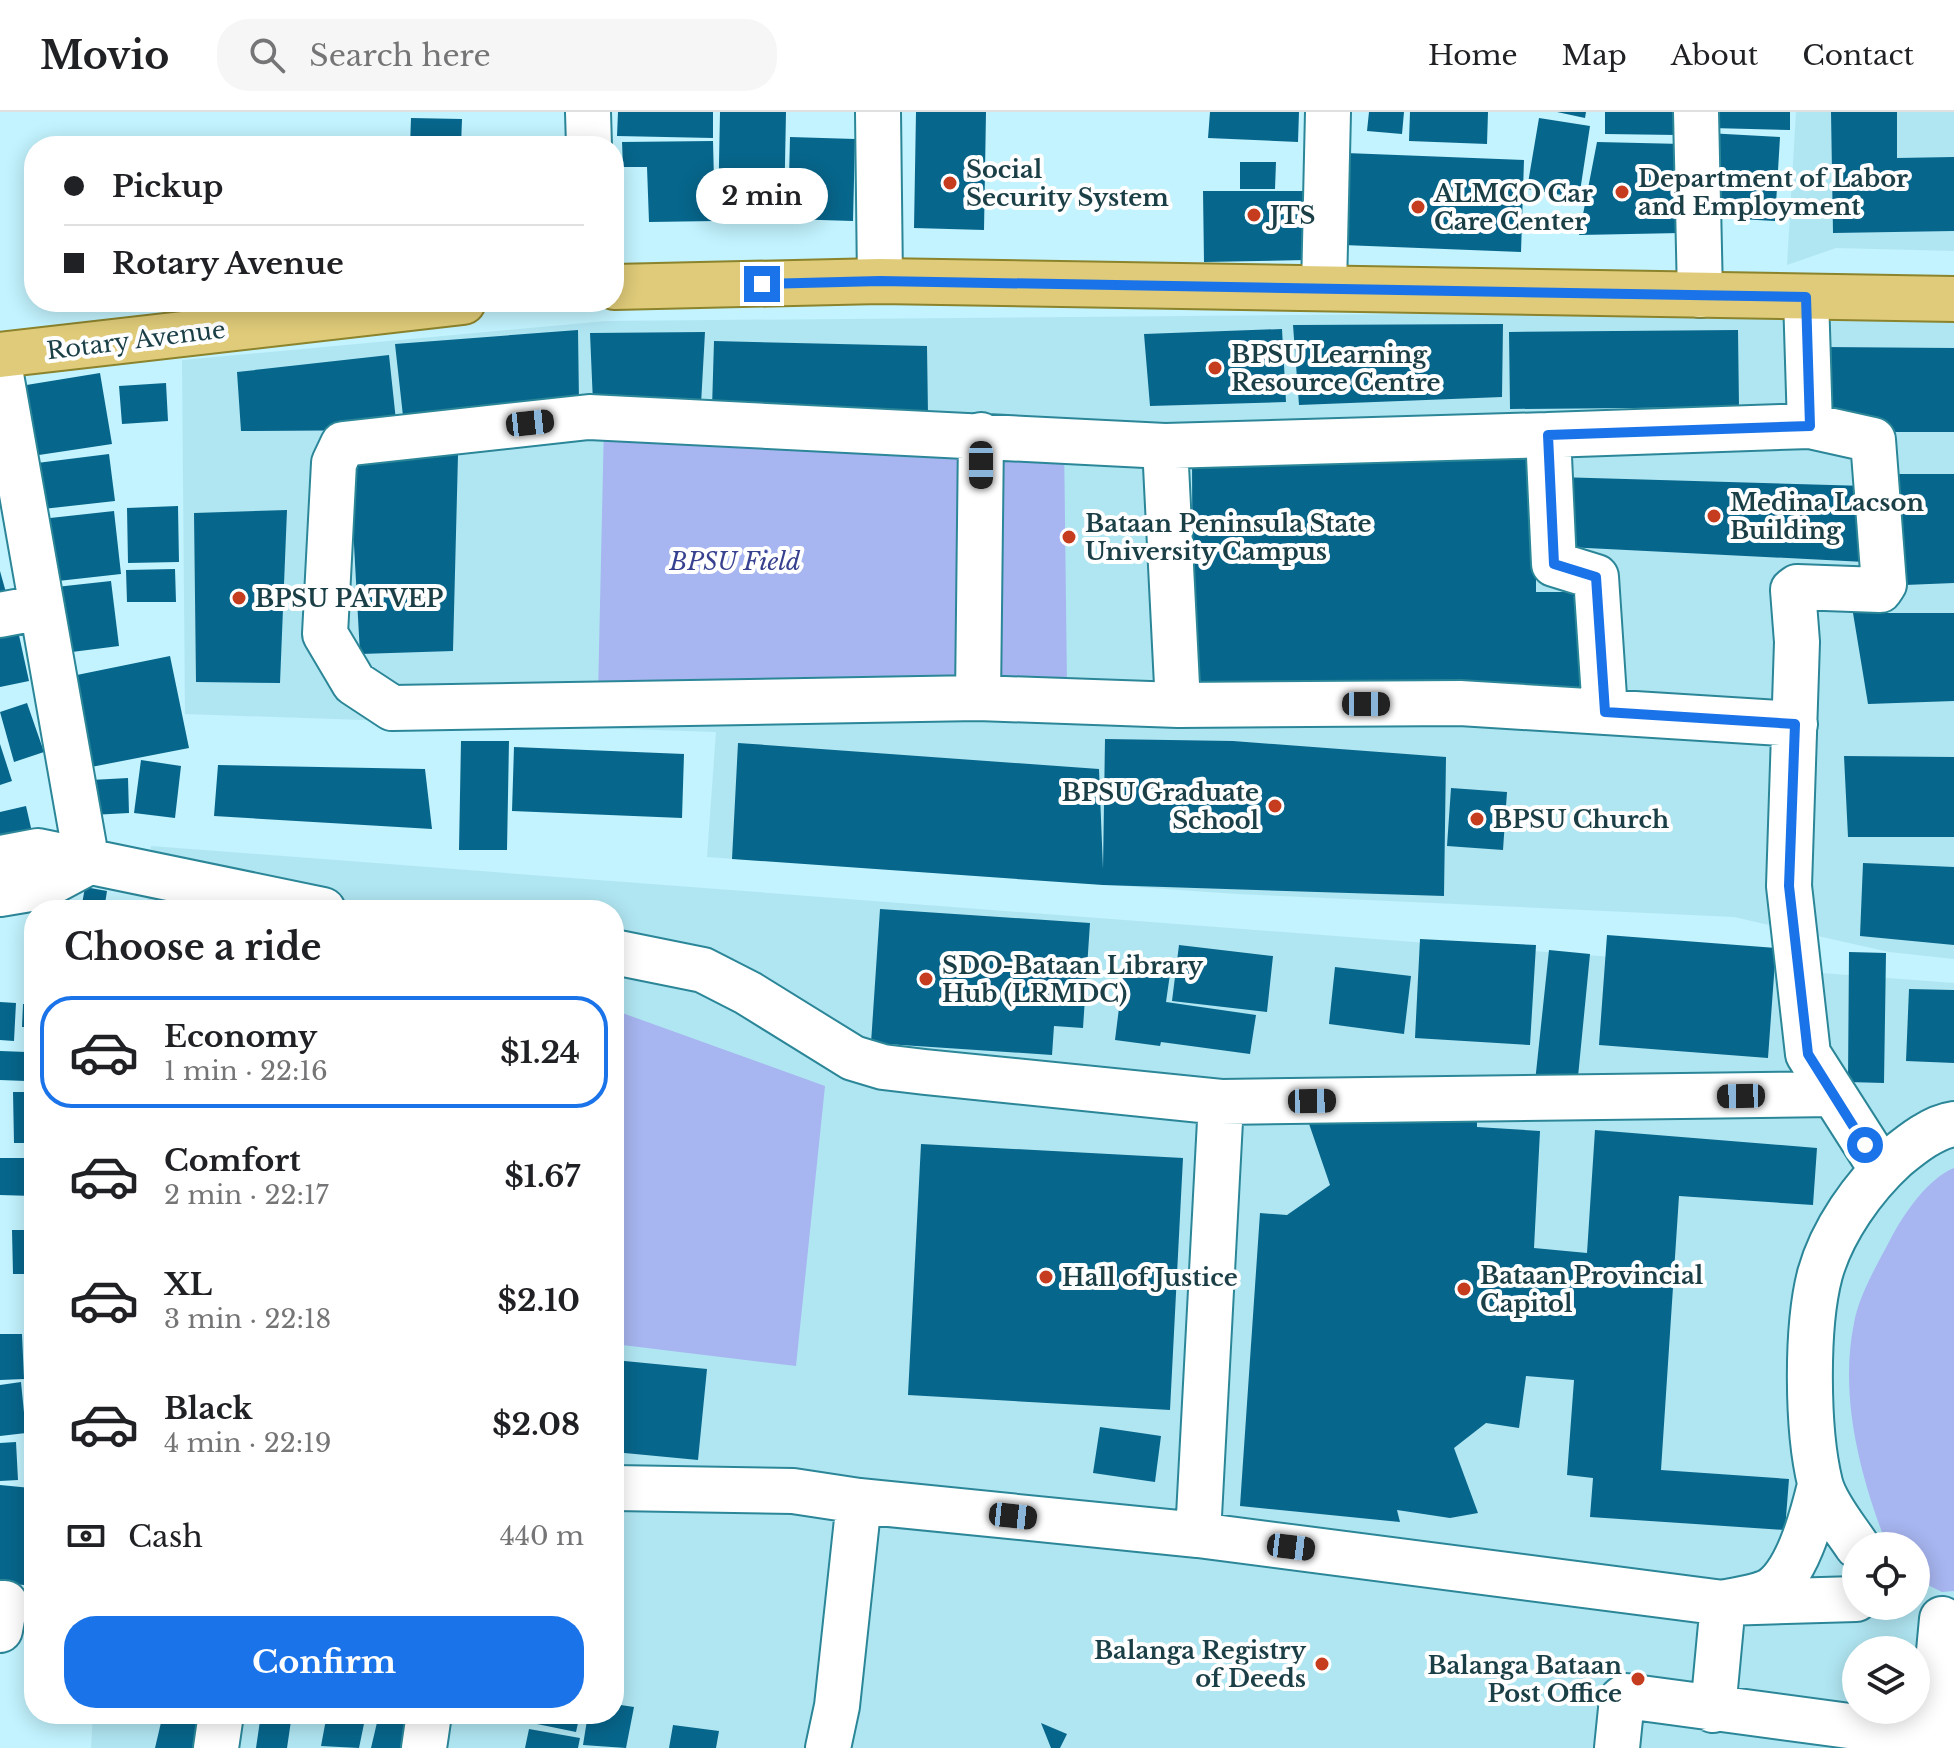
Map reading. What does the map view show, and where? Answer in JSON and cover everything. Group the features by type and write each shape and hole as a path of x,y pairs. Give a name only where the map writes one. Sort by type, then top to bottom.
{"main road":[{"path":"624,287 880,281 1954,299"},
{"name":"Rotary Avenue","path":"0,355 376,312"}],"street":[{"path":"588,112 589,136"},
{"path":"878,112 880,281"},
{"path":"1324,288 1328,112"},
{"path":"1696,112 1700,295"},
{"path":"1806,297 1810,426"},
{"path":"0,369 87,863"},
{"path":"1795,724 1460,703 1178,705 978,698 392,708 354,683 325,634 334,463 343,444 589,417 1165,446 1810,426 1873,440 1884,584 1880,590 1797,587 1793,590 1797,642 1795,724 1789,886 1808,1054 1882,1170"},
{"path":"978,698 981,435"},
{"path":"1548,435 1554,564 1596,577 1605,712"},
{"path":"1165,446 1178,705"},
{"path":"0,615 42,607"},
{"path":"0,858 38,851 273,900"},
{"path":"0,894 42,887 87,863"},
{"path":"624,954 703,970 748,993 853,1058 883,1067 1221,1102 1833,1094"},
{"path":"1198,1535 1221,1102"},
{"path":"1723,1603 1769,1592 1790,1567 1810,1525 1820,1485 1811,1381 1813,1329 1820,1274 1849,1212 1882,1170 1914,1142 1954,1124"},
{"path":"1820,1485 1849,1532"},
{"path":"624,1488 793,1491 859,1501 1198,1535 1723,1603 1842,1599"},
{"path":"828,1748 837,1706 859,1501"},
{"path":"0,1603 5,1603 0,1630"},
{"path":"1713,1710 1723,1603"},
{"path":"1617,1748 1624,1697 1943,1738 1937,1613"},
{"path":"216,1748 220,1724"},
{"path":"424,1748 428,1724"}],"shaded area":[{"path":"1796,112 1954,112 1954,251 1836,248 1787,265"},
{"name":"Bataan Peninsula State University Campus","path":"1640,312 1954,321 1954,959 1889,952 1734,917 1237,894 707,857 716,732 185,714 182,360 606,321"},
{"path":"151,846 1954,983 1954,1748 91,1748 92,1724 624,1724 624,900 148,900"}],"green space":[{"name":"BPSU Field","path":"604,423 1064,440 1067,687 598,695"},
{"path":"624,1014 825,1086 796,1366 624,1345"},
{"path":"1954,1168 1954,1591 1942,1592 1930,1586 1930,1532 1882,1532 1860,1463 1849,1379 1854,1323 1864,1291 1909,1209 1944,1173"}],"building":[{"path":"618,112 713,112 713,138 617,136"},
{"path":"720,112 786,112 784,215 718,213"},
{"path":"916,112 986,112 984,230 914,228"},
{"path":"1210,112 1299,112 1298,142 1208,138"},
{"path":"1369,112 1404,112 1402,134 1367,131"},
{"path":"1410,112 1488,112 1487,144 1409,141"},
{"path":"1557,112 1586,112 1585,118"},
{"path":"1605,112 1677,112 1677,135 1605,134"},
{"path":"1712,112 1790,112 1790,130 1711,128"},
{"path":"1831,112 1897,112 1897,158 1954,157 1954,231 1833,233"},
{"path":"411,118 462,119 461,136 410,136"},
{"path":"1539,118 1590,126 1579,198 1527,189"},
{"path":"1707,133 1780,137 1775,221 1703,217"},
{"path":"790,137 855,139 853,221 788,219"},
{"path":"713,141 715,221 649,222 647,167 624,167 624,142"},
{"path":"1597,142 1683,144 1681,233 1579,235"},
{"path":"1346,153 1524,160 1521,252 1343,245"},
{"path":"1240,162 1276,162 1275,189 1240,189"},
{"path":"1203,191 1305,191 1306,260 1204,262"},
{"path":"1503,324 1502,397 1299,405 1293,325"},
{"name":"BPSU Learning Resource Centre","path":"1282,329 1286,402 1150,406 1144,334"},
{"path":"578,330 579,402 403,416 395,344"},
{"path":"1738,330 1739,407 1510,409 1509,332"},
{"path":"705,332 701,404 593,403 590,333"},
{"path":"714,341 927,346 928,415 712,408"},
{"path":"1824,347 1954,348 1954,432 1873,432 1823,416"},
{"path":"389,355 397,430 241,431 237,372"},
{"path":"100,373 112,444 19,458 8,388"},
{"path":"166,383 168,421 122,424 119,386"},
{"path":"109,454 115,501 43,509 37,463"},
{"path":"349,454 458,455 453,651 360,654"},
{"path":"1192,455 1536,455 1536,592 1585,592 1586,697 1193,697"},
{"path":"1896,474 1954,474 1954,583 1905,585"},
{"name":"Medina Lacson Building","path":"1557,477 1866,486 1865,562 1567,547"},
{"path":"178,506 179,562 128,563 127,508"},
{"name":"BPSU PATVEP","path":"287,510 280,683 196,682 194,513"},
{"path":"114,511 121,574 49,582 41,519"},
{"path":"175,569 176,602 127,602 126,570"},
{"path":"0,571 7,596 0,598"},
{"path":"111,581 119,646 64,653 56,587"},
{"path":"1853,613 1954,613 1954,701 1868,704"},
{"path":"15,617 29,681 0,687 0,620"},
{"path":"170,656 189,748 86,768 67,677"},
{"path":"27,703 44,752 14,762 0,712"},
{"path":"1105,739 1233,741 1446,757 1444,896 1103,885 732,859 738,743 1099,769 1103,869"},
{"path":"461,741 509,741 507,850 459,850"},
{"path":"0,744 12,781 0,785"},
{"path":"514,747 684,754 682,818 512,811"},
{"path":"1844,756 1954,757 1954,837 1848,837"},
{"path":"141,760 181,766 175,818 134,813"},
{"path":"218,765 425,769 432,829 214,816"},
{"path":"128,778 129,813 92,815 91,780"},
{"name":"BPSU Church","path":"1451,788 1507,792 1503,850 1447,846"},
{"path":"26,806 34,841 0,849 0,812"},
{"path":"1863,863 1954,867 1954,945 1860,936"},
{"path":"85,887 107,891 106,900 83,900"},
{"path":"880,909 1090,923 1083,1028 1054,1026 1052,1055 871,1043"},
{"path":"1607,935 1776,948 1768,1058 1599,1045"},
{"path":"1420,939 1536,945 1530,1045 1415,1038"},
{"path":"1179,945 1273,956 1267,1012 1172,1001"},
{"path":"1549,950 1590,954 1577,1087 1535,1082"},
{"path":"1849,952 1886,953 1884,1083 1848,1082"},
{"path":"1335,967 1411,976 1404,1034 1329,1024"},
{"path":"1124,968 1170,974 1166,1002 1256,1015 1250,1054 1161,1042 1160,1046 1115,1040"},
{"path":"1909,989 1954,990 1954,1063 1906,1061"},
{"path":"0,1002 16,1003 14,1041 0,1040"},
{"path":"0,1051 24,1052 24,1081 0,1080"},
{"path":"13,1092 24,1092 24,1143 14,1143"},
{"name":"Bataan Provincial Capitol","path":"1306,1115 1477,1118 1477,1127 1540,1131 1534,1248 1587,1253 1595,1130 1817,1148 1813,1205 1679,1196 1661,1470 1789,1479 1785,1530 1590,1517 1593,1478 1567,1475 1574,1380 1526,1376 1519,1428 1486,1423 1454,1448 1478,1513 1450,1518 1397,1510 1400,1522 1240,1506 1260,1213 1287,1215 1330,1185"},
{"name":"Hall of Justice","path":"921,1144 1183,1158 1170,1410 908,1395"},
{"path":"0,1158 24,1158 24,1196 0,1195"},
{"path":"12,1230 24,1230 24,1274 13,1274"},
{"path":"0,1334 22,1334 24,1379 0,1380"},
{"path":"624,1361 707,1369 698,1460 624,1453"},
{"path":"21,1382 24,1433 0,1436 0,1385"},
{"path":"1100,1427 1161,1436 1155,1482 1093,1473"},
{"path":"16,1442 18,1480 0,1481 0,1443"},
{"path":"0,1485 24,1487 24,1585 0,1583"},
{"path":"624,1706 634,1707 626,1748 583,1745 586,1724 624,1724"},
{"path":"1041,1723 1067,1734 1060,1748 1051,1748"},
{"path":"161,1724 213,1724 207,1748 155,1748"},
{"path":"260,1724 291,1724 287,1748 256,1748"},
{"path":"325,1724 364,1724 359,1748 321,1746"},
{"path":"377,1724 420,1724 415,1748 371,1748"},
{"path":"537,1724 578,1724 576,1732"},
{"path":"673,1725 719,1731 716,1748 669,1748"},
{"path":"529,1729 580,1738 578,1748 525,1748"}],"place":[{"name":"Social Security System","path":"950,183"},
{"name":"Department of Labor and Employment","path":"1622,192"},
{"name":"ALMCO Car Care Center","path":"1418,207"},
{"name":"JTS","path":"1254,215"},
{"name":"BPSU Learning Resource Centre","path":"1215,368"},
{"name":"Medina Lacson Building","path":"1714,516"},
{"name":"Bataan Peninsula State University Campus","path":"1069,537"},
{"name":"BPSU PATVEP","path":"239,598"},
{"name":"BPSU Graduate School","path":"1275,806"},
{"name":"BPSU Church","path":"1477,819"},
{"name":"SDO-Bataan Library Hub (LRMDC)","path":"926,979"},
{"name":"Hall of Justice","path":"1046,1277"},
{"name":"Bataan Provincial Capitol","path":"1464,1289"},
{"name":"Balanga Registry of Deeds","path":"1322,1664"},
{"name":"Balanga Bataan Post Office","path":"1638,1679"}],"route":[{"path":"762,284 880,281 1806,297 1810,426 1548,435 1554,564 1596,577 1605,712 1795,724 1789,886 1808,1054 1865,1145"}]}
